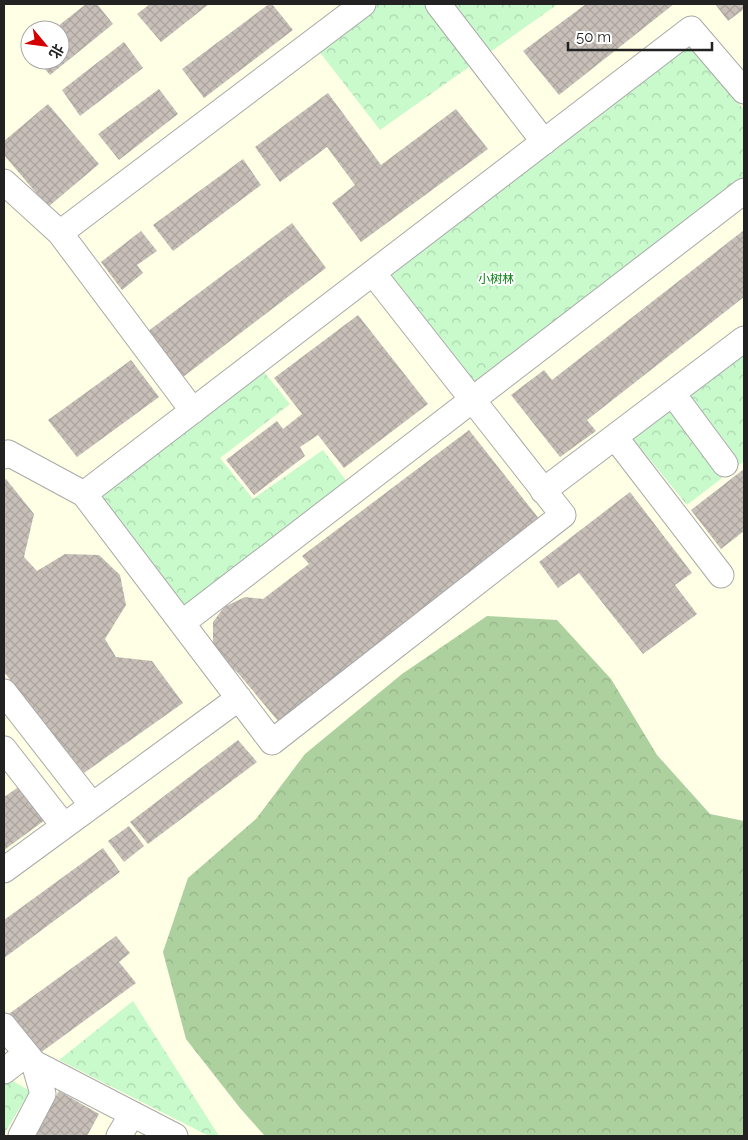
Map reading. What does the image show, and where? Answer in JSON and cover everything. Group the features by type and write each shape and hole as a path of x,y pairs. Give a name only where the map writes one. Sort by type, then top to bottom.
{"lane":[{"path":"60,233 363,4"},
{"path":"438,4 544,142"},
{"path":"84,494 691,29 744,91"},
{"path":"4,182 60,233 193,411"},
{"path":"182,623 744,191"},
{"path":"4,456 8,453 84,494 272,742 563,515 373,273"},
{"path":"543,491 744,340"},
{"path":"672,394 725,464"},
{"path":"615,437 721,574"},
{"path":"4,692 92,805"},
{"path":"4,870 239,698"},
{"path":"6,756 64,826"},
{"path":"4,1026 30,1059 43,1094 21,1136"},
{"path":"4,1071 30,1059"},
{"path":"30,1059 175,1136"},
{"path":"119,1136 132,1114"}],"shaded area":[{"path":"4,4 744,4 744,821 710,814 657,755 611,679 402,674 305,754 256,819 188,878 163,952 186,1039 240,1108 265,1136 4,1136"}],"green space":[{"path":"371,4 558,4 380,130 315,46"},
{"name":"小树林","path":"690,40 744,110 744,179 472,389 382,274"},
{"path":"744,349 744,461 687,505 630,435"},
{"path":"260,367 290,404 220,458 253,499 323,450 351,487 184,615 90,495"},
{"path":"487,616 557,620 611,679 657,755 710,814 744,821 744,1136 265,1136 240,1108 186,1039 163,952 188,878 256,819 305,754 402,674"},
{"path":"133,1001 219,1136 209,1136 59,1060"},
{"path":"11,1080 30,1091 4,1134 4,1085"}],"building":[{"path":"86,4 97,4 113,24 70,59 70,20 66,20"},
{"path":"150,4 209,4 161,42 137,14"},
{"path":"269,4 272,4 293,30 204,98 182,69"},
{"path":"586,4 674,4 559,95 523,51"},
{"path":"715,4 744,4 744,9 728,21"},
{"path":"124,42 143,68 80,116 62,90"},
{"path":"46,70 56,70 50,75"},
{"path":"159,89 178,114 119,160 98,134"},
{"path":"328,93 381,165 456,109 488,149 361,242 332,203 355,185 327,147 280,182 255,147"},
{"path":"48,104 99,164 48,207 4,155 4,141"},
{"path":"243,159 261,185 173,251 153,225"},
{"path":"292,223 326,268 179,380 143,335"},
{"path":"744,230 744,297 587,420 596,431 560,457 511,395 544,370 552,380"},
{"path":"141,231 157,251 137,265 143,273 122,290 101,262"},
{"path":"358,315 428,404 344,468 318,435 300,447 305,456 254,495 226,460 277,421 283,429 302,414 274,378"},
{"path":"131,360 159,397 77,457 48,420"},
{"path":"469,430 540,520 278,721 238,673 227,664 213,643 213,622 224,607 245,597 263,599 309,564 302,556"},
{"path":"744,469 744,531 721,549 691,510"},
{"path":"6,479 34,514 24,557 37,571 65,554 99,555 120,575 126,605 105,639 116,657 152,661 183,703 84,773 4,672 4,480"},
{"path":"630,492 692,573 675,585 697,614 643,654 579,573 558,588 539,562"},
{"path":"238,740 257,762 148,844 130,822"},
{"path":"20,786 45,820 4,850 4,797"},
{"path":"129,826 144,846 124,862 108,841"},
{"path":"103,848 120,872 4,958 4,920"},
{"path":"116,936 130,953 119,962 136,983 36,1056 6,1016"},
{"path":"59,1091 99,1114 87,1136 34,1136"}]}
